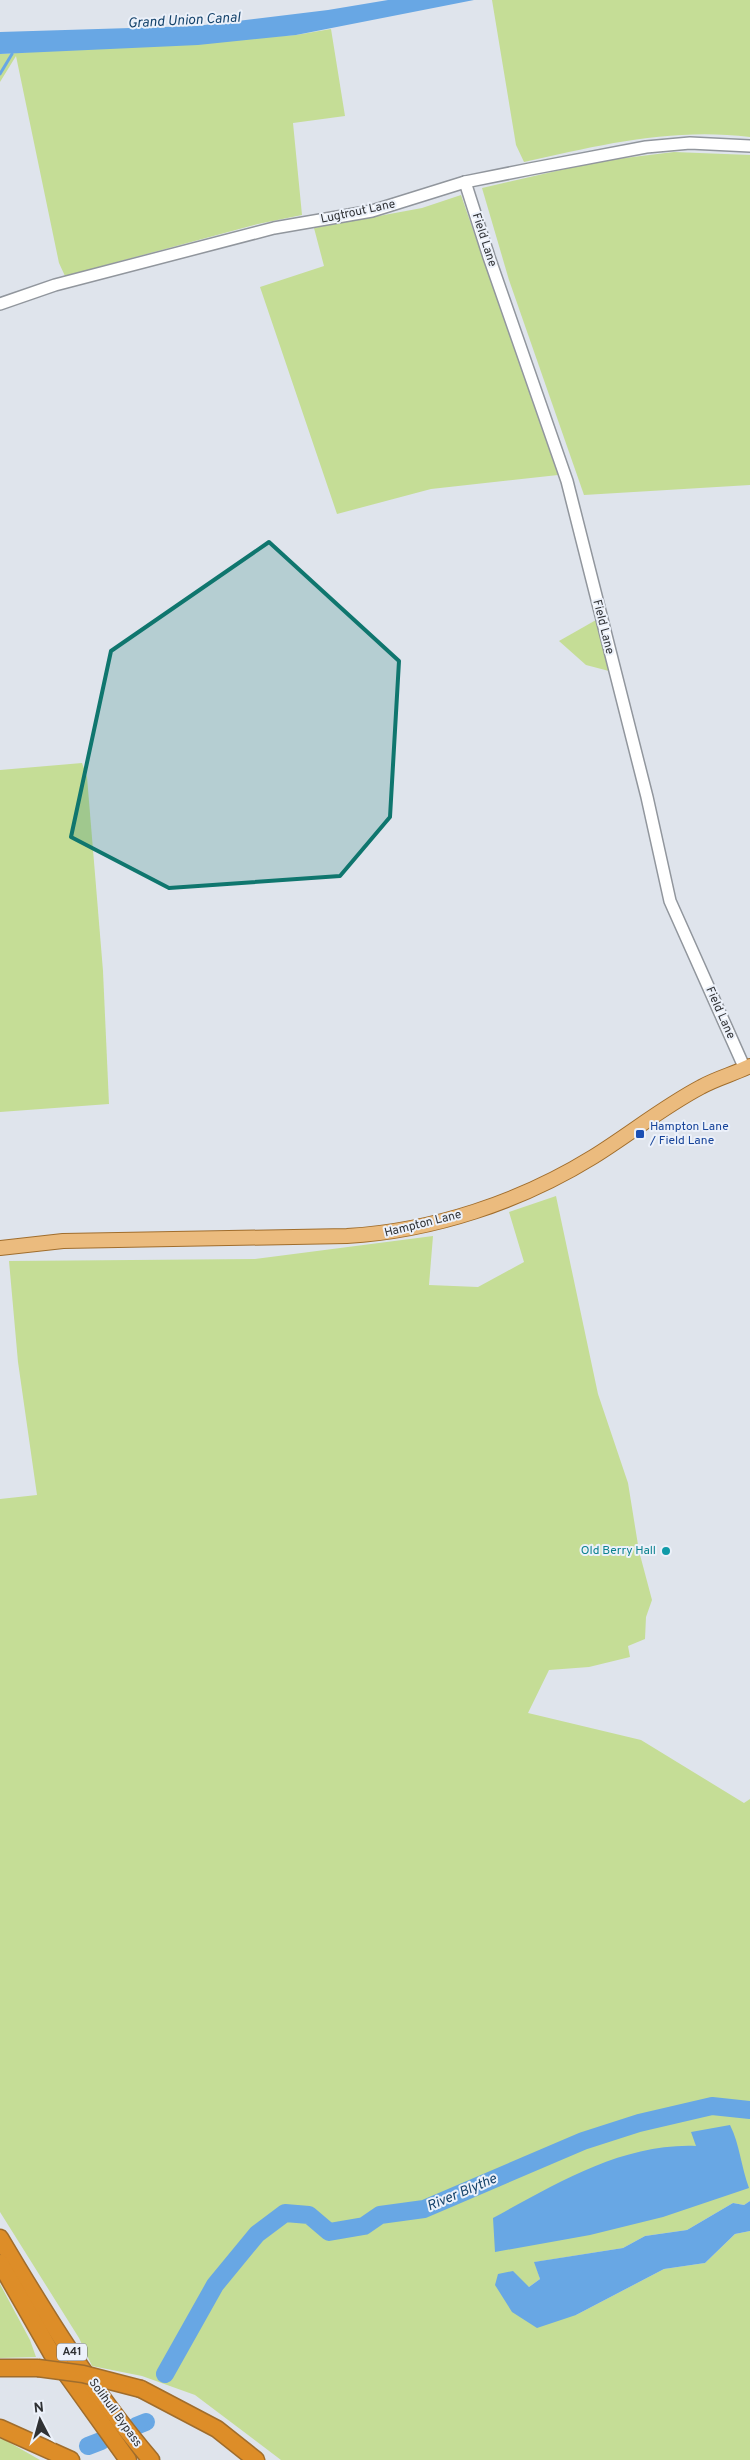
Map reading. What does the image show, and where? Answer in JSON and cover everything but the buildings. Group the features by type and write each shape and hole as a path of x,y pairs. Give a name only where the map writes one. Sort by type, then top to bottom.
{"highway":[{"name":"Solihull Bypass","path":"0,2238 68,2347 107,2403 151,2460"},
{"name":"Solihull Bypass","path":"0,2263 52,2354 128,2460"},
{"path":"0,2368 38,2368 83,2374 141,2389 217,2429 256,2460"},
{"path":"0,2428 71,2460"}],"main road":[{"name":"Hampton Lane","path":"0,1248 63,1241 347,1236 381,1234 416,1228 482,1209 524,1194 594,1156 696,1090 747,1068"}],"street":[{"name":"Lugtrout Lane","path":"0,304 55,285 274,228 372,211 465,182 646,147 690,143 750,146"},
{"name":"Field Lane","path":"465,182 489,257 567,481 670,901 747,1068"}],"highlighted area":[{"path":"269,542 399,661 390,817 340,876 169,888 71,837 111,651"}],"green space":[{"path":"492,0 750,0 750,137 693,134 636,139 524,162 516,145"},
{"path":"331,29 345,116 293,123 302,215 258,224 65,276 59,263 16,56 0,82 0,54 296,35"},
{"path":"674,152 750,155 750,485 584,495 509,280 482,188 600,161"},
{"path":"461,195 558,475 431,489 337,514 260,287 324,266 314,228 422,208"},
{"path":"596,620 609,671 586,665 559,641"},
{"path":"82,763 87,777 103,971 109,1104 0,1112 0,770"},
{"path":"556,1196 598,1394 628,1483 639,1551 652,1600 646,1617 645,1639 628,1646 630,1657 589,1667 549,1670 528,1713 641,1740 744,1803 750,1799 750,2201 744,2205 733,2203 687,2230 645,2236 623,2248 535,2262 540,2279 529,2287 498,2274 576,2315 664,2269 705,2263 735,2234 750,2231 750,2460 281,2460 195,2395 142,2376 92,2366 79,2338 0,2212 0,1499 37,1495 18,1362 9,1261 255,1259 433,1236 429,1285 478,1287 524,1262 509,1212"},
{"path":"0,2284 30,2340 36,2357 0,2358"},
{"path":"0,2439 5,2440 40,2460 0,2460"}],"water":[{"path":"388,0 474,0 296,35 198,45 0,54 0,32 196,26 328,10"},
{"path":"730,2125 749,2188 663,2217 590,2235 495,2252 493,2218 565,2179 616,2158 642,2151 696,2146 691,2132"},
{"path":"750,2201 750,2231 735,2234 705,2263 664,2269 576,2315 537,2328 512,2312 495,2285 498,2274 513,2271 529,2287 540,2279 534,2262 623,2248 645,2236 687,2230 733,2203 744,2205"}],"waterway":[{"path":"0,74 12,54"},
{"name":"River Blythe","path":"165,2374 215,2285 257,2234 285,2213 309,2215 329,2232 364,2226 380,2215 424,2209 583,2141 639,2123 712,2106 750,2110"},
{"path":"136,2426 146,2422"},
{"path":"88,2446 101,2441"}],"place":[{"name":"Hampton Lane / Field Lane","path":"640,1134"},
{"name":"Old Berry Hall","path":"666,1551"}],"water label":[{"name":"Grand Union Canal","path":"184,21"}]}
